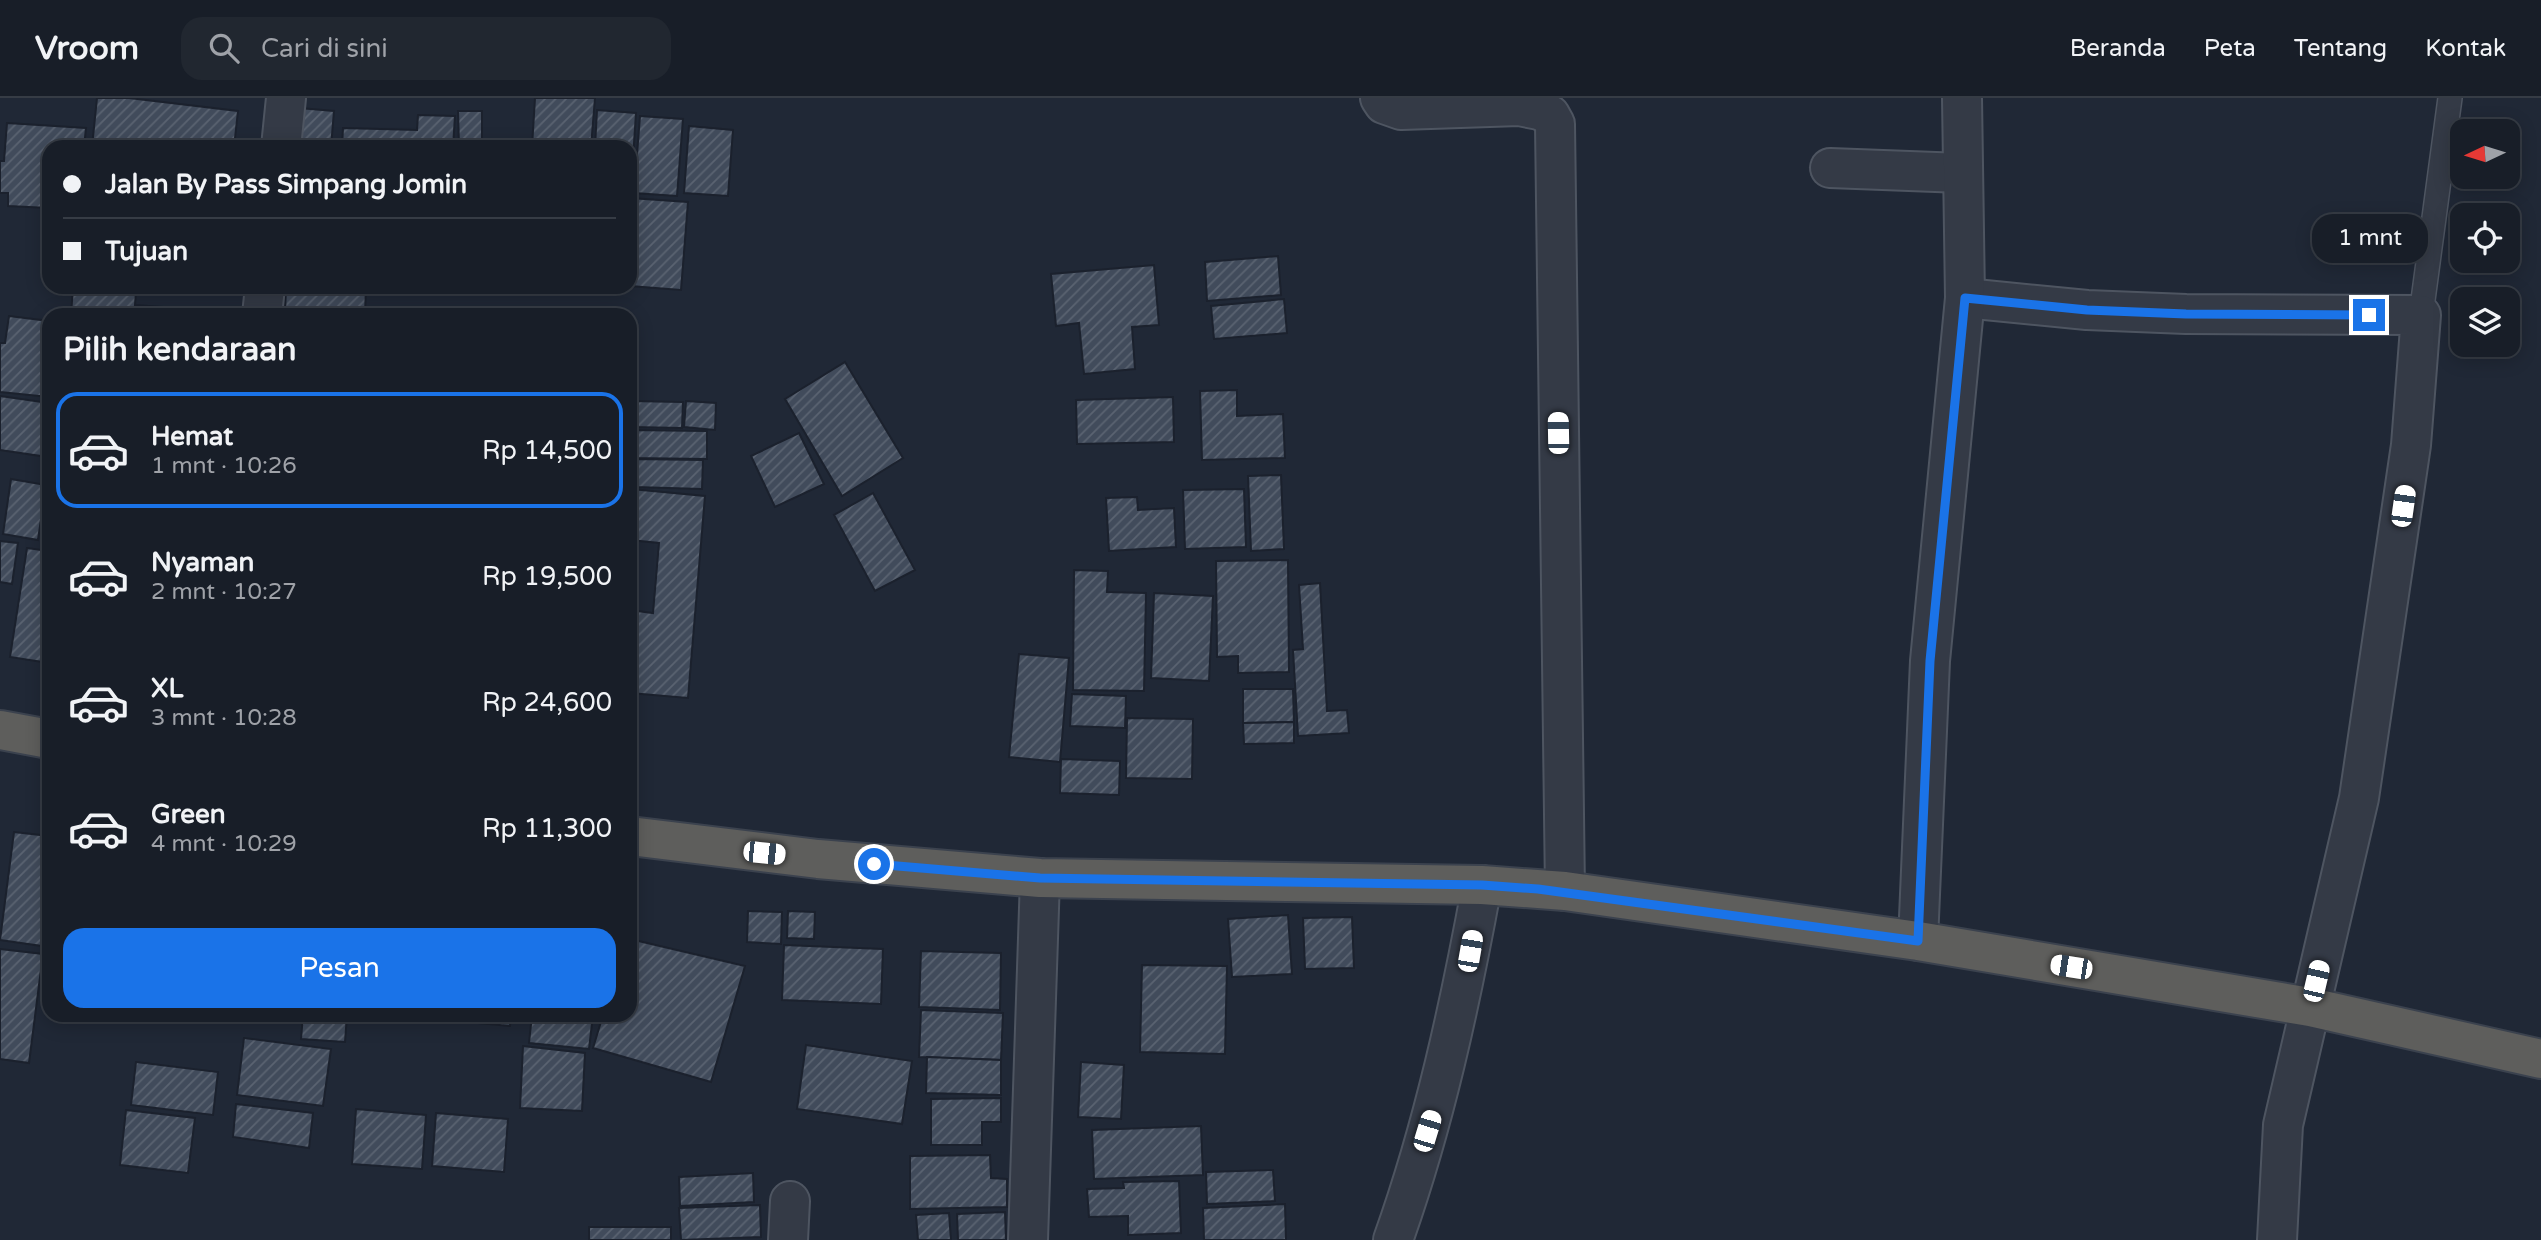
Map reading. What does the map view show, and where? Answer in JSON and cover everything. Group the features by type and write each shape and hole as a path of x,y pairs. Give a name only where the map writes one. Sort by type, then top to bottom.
{"highway":[{"path":"0,730 42,738"},
{"path":"637,837 818,859 1040,878 1482,885 1565,891 1918,941 2310,1007 2541,1059"}],"street":[{"path":"282,140 286,98"},
{"path":"1380,98 1384,104 1401,110 1519,106 1550,115 1555,124 1565,891"},
{"path":"1918,941 1930,661 1965,298 1962,98"},
{"path":"1830,168 1962,173"},
{"path":"1965,298 2087,310 2186,314 2421,315 2411,445 2359,798 2283,1125 2277,1240"},
{"path":"1028,1240 1040,878"},
{"path":"1393,1240 1435,1107 1459,1004 1482,885"},
{"path":"788,1240 790,1201"}],"lane":[{"path":"2421,315 2450,98"}],"building":[{"path":"97,98 129,98 238,111 235,140 93,140"},
{"path":"535,98 595,98 592,140 532,140"},
{"path":"299,108 334,111 332,140 297,140"},
{"path":"597,110 636,113 634,140 595,140"},
{"path":"458,111 482,111 482,140 459,140"},
{"path":"418,115 455,116 453,140 342,140 343,128 417,130"},
{"path":"640,116 683,119 677,196 637,193"},
{"path":"7,123 86,128 85,140 42,140 42,208 8,206 8,193 0,193 0,161 4,161"},
{"path":"689,126 733,130 728,196 684,193"},
{"path":"637,198 688,202 681,290 637,287"},
{"path":"1278,256 1281,295 1207,301 1205,262"},
{"path":"1154,265 1159,325 1132,327 1135,369 1084,374 1079,323 1056,326 1051,274"},
{"path":"72,294 136,294 135,305 175,308 72,308"},
{"path":"286,294 366,294 365,308 285,308"},
{"path":"1284,299 1287,333 1214,339 1211,306"},
{"path":"9,316 42,320 42,396 0,392 0,343 5,343"},
{"path":"845,362 903,458 842,496 785,399"},
{"path":"1237,390 1237,416 1283,414 1285,458 1202,460 1200,391"},
{"path":"0,396 42,402 41,456 0,450"},
{"path":"1173,397 1174,442 1077,444 1076,400"},
{"path":"637,401 683,402 682,428 637,427"},
{"path":"686,401 716,403 715,430 684,427"},
{"path":"637,430 707,431 707,459 637,458"},
{"path":"799,433 824,484 775,507 751,456"},
{"path":"637,459 703,460 702,489 637,487"},
{"path":"1281,475 1284,549 1251,551 1248,476"},
{"path":"11,479 42,484 38,540 3,534"},
{"path":"1244,489 1246,547 1185,549 1183,490"},
{"path":"637,490 705,496 688,698 637,694 637,611 653,613 659,543 637,541"},
{"path":"873,493 915,570 875,591 834,515"},
{"path":"1137,497 1138,510 1174,508 1176,547 1109,551 1106,498"},
{"path":"0,541 18,543 12,584 0,582"},
{"path":"27,548 42,550 42,662 10,657"},
{"path":"1288,560 1289,672 1238,673 1238,656 1217,657 1216,561"},
{"path":"1074,570 1108,571 1107,592 1146,593 1144,691 1073,690"},
{"path":"1320,583 1327,711 1347,710 1349,733 1298,736 1293,650 1303,649 1299,585"},
{"path":"1154,593 1213,596 1209,681 1151,678"},
{"path":"1019,654 1069,658 1060,762 1009,757"},
{"path":"1243,689 1293,689 1294,722 1243,723"},
{"path":"1072,694 1126,696 1125,728 1070,726"},
{"path":"1127,718 1193,719 1192,779 1126,778"},
{"path":"1294,722 1294,743 1244,744 1243,723"},
{"path":"1061,759 1120,761 1119,795 1060,793"},
{"path":"14,832 42,835 42,946 0,940"},
{"path":"748,911 782,912 781,944 747,942"},
{"path":"788,911 815,912 814,939 787,938"},
{"path":"1288,915 1292,974 1232,977 1228,919"},
{"path":"1352,917 1354,968 1305,969 1303,918"},
{"path":"637,941 745,966 711,1082 593,1048 601,1022 637,1022"},
{"path":"784,945 883,949 881,1004 782,1000"},
{"path":"0,949 42,954 29,1063 0,1059"},
{"path":"921,951 1001,953 1000,1010 919,1007"},
{"path":"1142,965 1227,966 1225,1054 1140,1052"},
{"path":"921,1010 1003,1013 1001,1060 919,1057"},
{"path":"302,1022 346,1022 345,1042 301,1039"},
{"path":"467,1022 510,1022 510,1026"},
{"path":"531,1022 592,1022 589,1049 529,1043"},
{"path":"244,1038 331,1049 323,1106 237,1095"},
{"path":"806,1045 912,1061 902,1124 797,1109"},
{"path":"523,1046 585,1053 582,1111 520,1108"},
{"path":"927,1057 1001,1060 1001,1095 926,1093"},
{"path":"136,1062 218,1072 213,1115 131,1105"},
{"path":"1081,1062 1124,1065 1121,1119 1078,1117"},
{"path":"1001,1098 1001,1122 982,1122 982,1145 931,1145 931,1099"},
{"path":"236,1104 313,1113 309,1148 233,1137"},
{"path":"356,1109 426,1115 422,1169 352,1164"},
{"path":"126,1110 195,1118 188,1173 120,1165"},
{"path":"436,1113 508,1119 504,1172 432,1166"},
{"path":"1201,1126 1203,1175 1094,1179 1092,1130"},
{"path":"990,1155 991,1178 1007,1179 1007,1207 910,1209 910,1156"},
{"path":"1273,1170 1275,1201 1207,1204 1206,1172"},
{"path":"753,1173 754,1202 680,1206 679,1177"},
{"path":"1179,1181 1181,1233 1128,1235 1128,1216 1089,1217 1087,1189 1124,1188 1123,1182"},
{"path":"1285,1204 1286,1240 1204,1240 1203,1208"},
{"path":"760,1205 761,1237 681,1240 679,1208"},
{"path":"1005,1212 1006,1240 958,1240 957,1214"},
{"path":"949,1213 951,1240 918,1240 916,1215"},
{"path":"589,1227 671,1227 671,1240 589,1240"}],"route":[{"path":"874,864 1040,878 1482,885 1538,889 1918,941 1930,661 1965,298 2087,310 2186,314 2369,315"}]}
